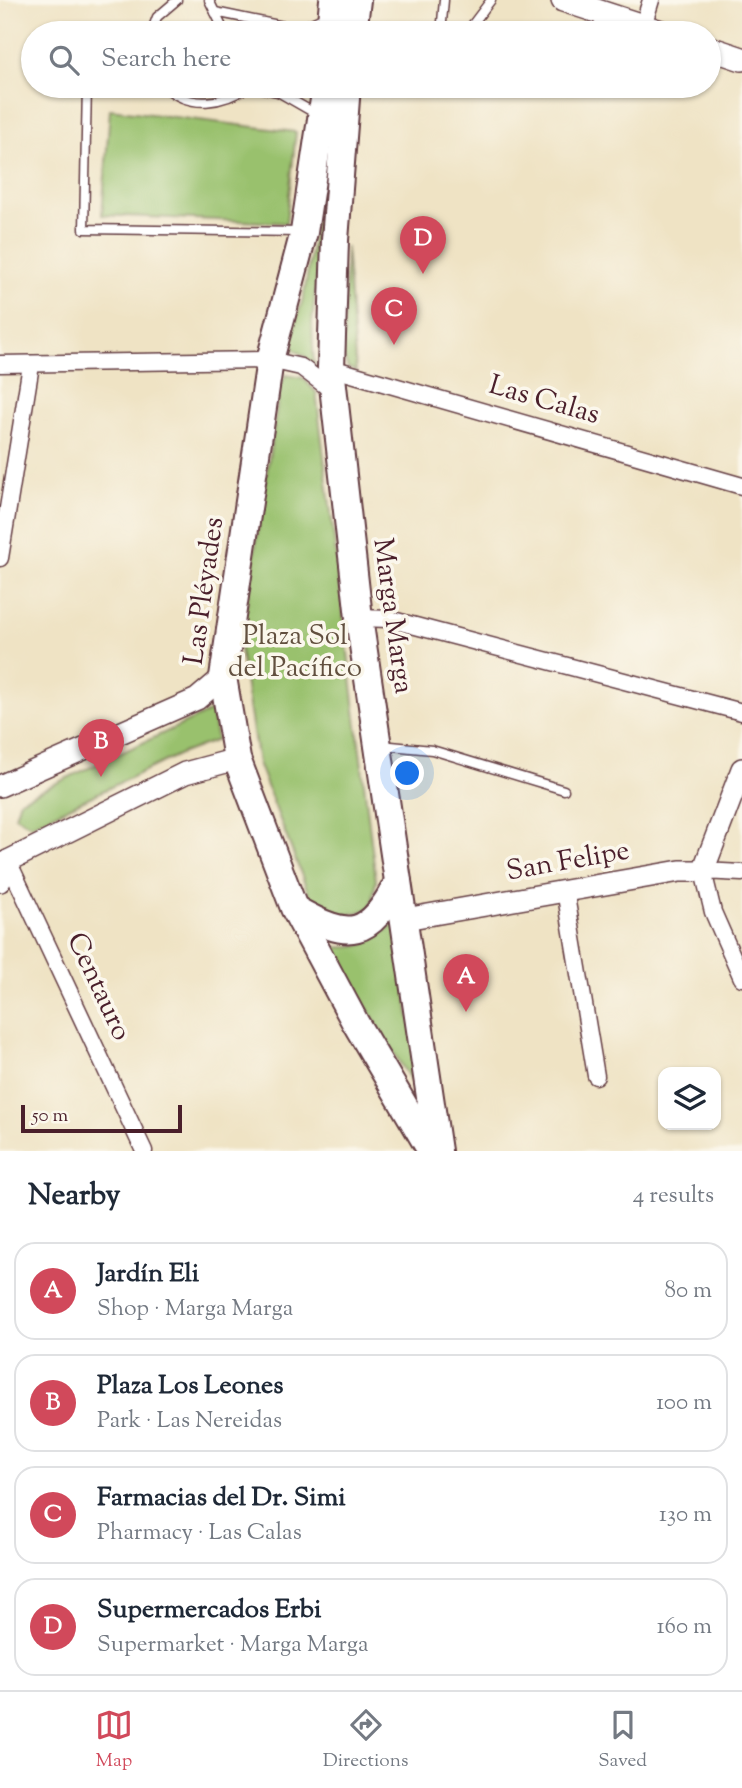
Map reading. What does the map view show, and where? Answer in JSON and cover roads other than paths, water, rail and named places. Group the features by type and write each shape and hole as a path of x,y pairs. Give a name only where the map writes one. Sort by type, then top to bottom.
{"main road":[{"path":"354,21 357,0"},
{"path":"563,0 627,21"},
{"path":"721,52 742,60"},
{"path":"304,232 325,98"},
{"name":"Marga Marga","path":"347,98 333,380 359,618 438,1151"},
{"name":"Las Pléyades","path":"304,232 270,360 223,677 237,759 294,908 355,1022 432,1151"},
{"path":"294,908 324,925 357,929 381,914 398,882"}],"street":[{"path":"651,0 653,21"},
{"path":"0,364 270,360 301,367 333,380"},
{"path":"0,558 32,365"},
{"name":"Las Calas","path":"333,380 742,486"},
{"path":"359,618 389,618 742,712"},
{"path":"0,786 197,699 223,677"},
{"path":"0,881 4,854 185,774 237,759"},
{"path":"742,769 703,871 713,912 742,978"},
{"name":"Centauro","path":"4,854 144,1151"},
{"name":"San Felipe","path":"405,919 680,871 742,873"},
{"path":"565,890 596,1076"}],"lane":[{"path":"156,21 177,0"},
{"path":"209,0 219,21"},
{"path":"442,21 444,0"},
{"path":"475,21 491,0"},
{"path":"215,12 251,21"},
{"path":"87,98 84,229 304,232"},
{"path":"186,98 208,103 232,98"},
{"path":"292,98 323,119"},
{"path":"378,745 432,750 564,790"}],"place":[{"name":"Supermercados Erbi","path":"423,274"},
{"name":"Farmacias del Dr. Simi","path":"394,345"},
{"name":"Plaza Los Leones","path":"101,777"},
{"name":"Jardín Eli","path":"466,1012"}],"park label":[{"name":"Plaza Sol del Pacífico","path":"295,653"}]}
